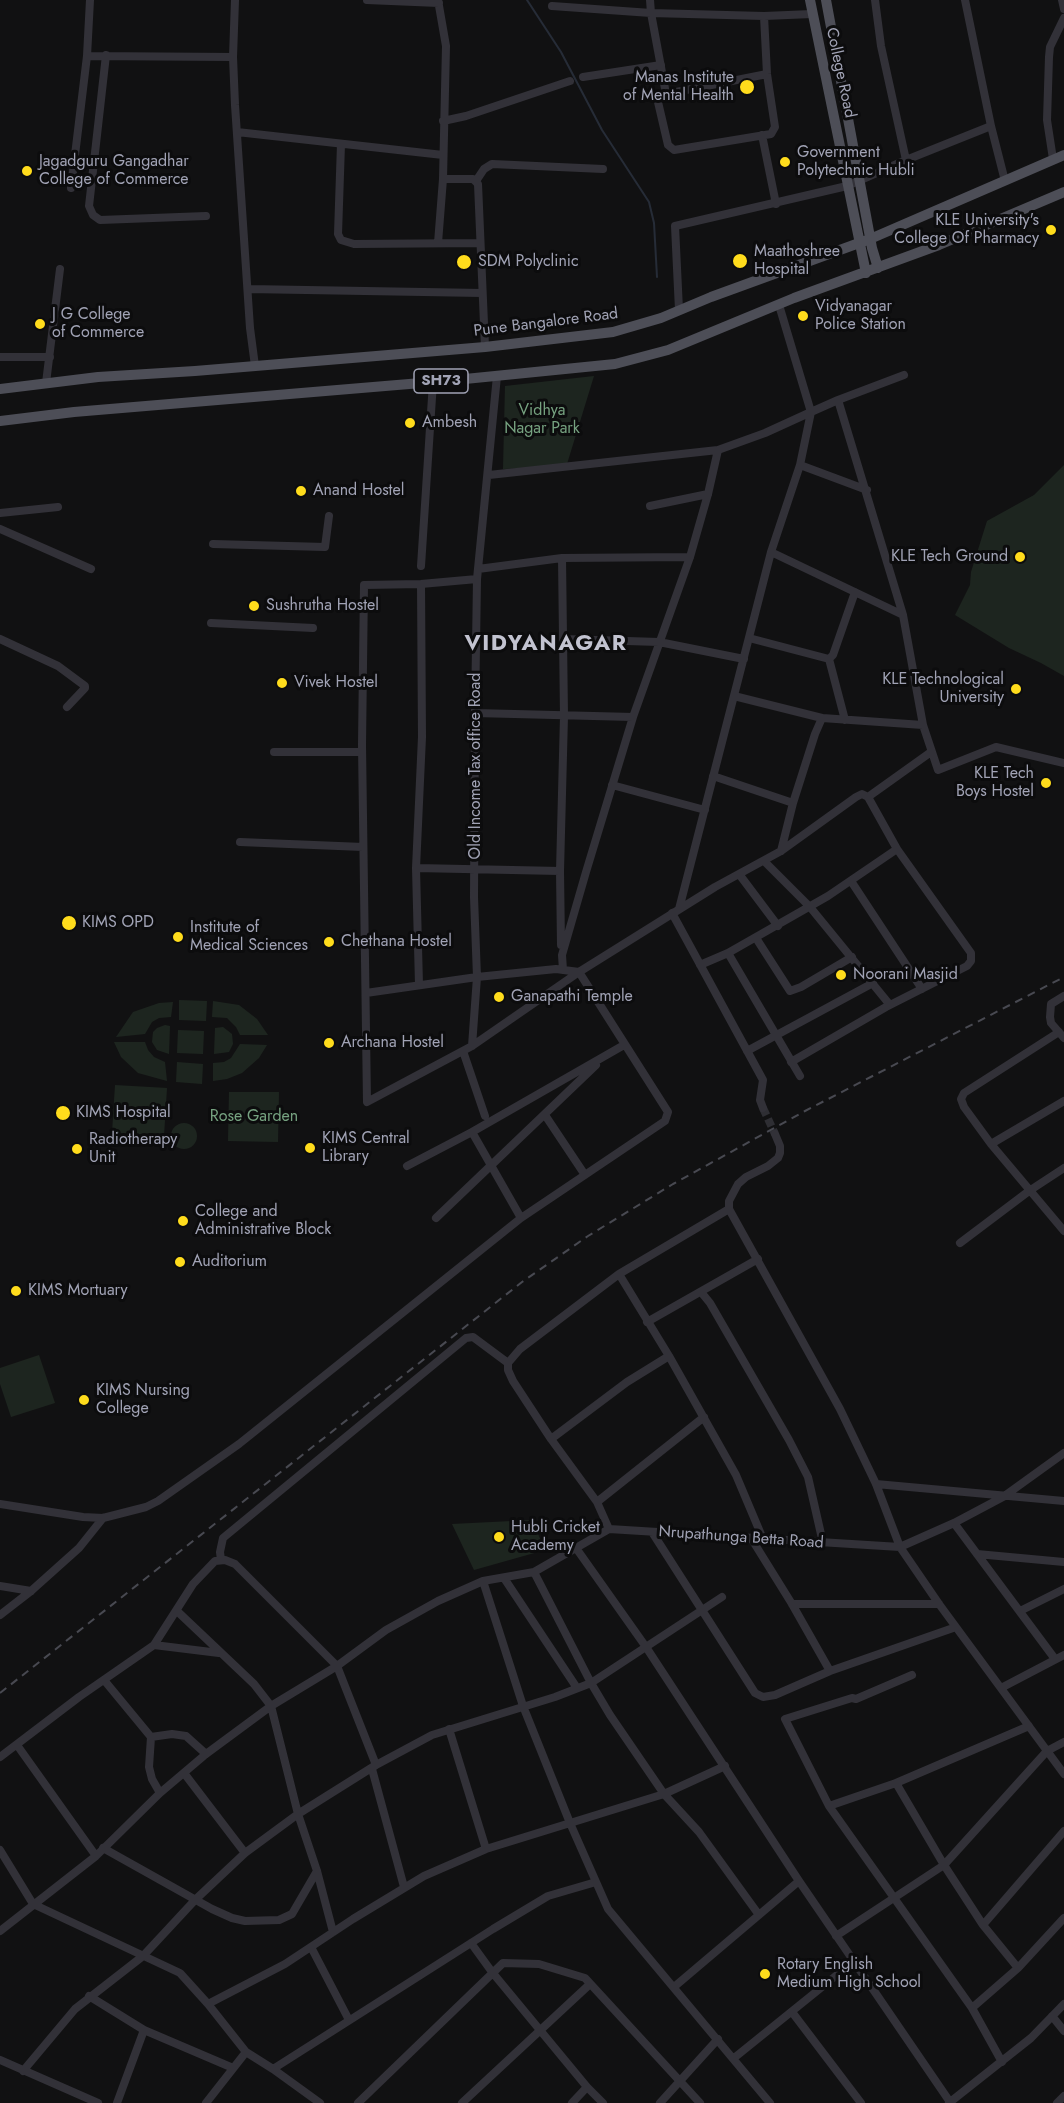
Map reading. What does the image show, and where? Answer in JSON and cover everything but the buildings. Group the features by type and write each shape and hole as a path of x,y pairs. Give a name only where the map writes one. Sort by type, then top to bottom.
{"main road":[{"name":"College Road","path":"810,0 866,273"},
{"path":"826,0 861,180 870,239 878,268"},
{"name":"Pune Bangalore Road","path":"0,389 98,377 484,347 613,332 638,326 870,239 1064,155"},
{"name":"SH73","path":"0,421 74,411 586,368 643,358 939,245 1064,192"}],"street":[{"path":"71,188 87,56 90,0"},
{"path":"235,0 233,57 237,132 255,366"},
{"path":"367,0 438,1 446,46 443,178 438,243"},
{"path":"650,0 666,94"},
{"path":"875,0 881,46 906,160"},
{"path":"966,0 991,126 1005,181"},
{"path":"1062,0 1064,9"},
{"path":"552,6 651,13 764,16 812,14"},
{"path":"764,16 767,74 775,127 771,134 674,150 668,145 658,102 658,98 662,95 767,74"},
{"path":"1053,159 1047,120 1049,57 1050,47 1064,18"},
{"path":"87,56 233,57"},
{"path":"106,56 89,206 93,215 100,220 206,216"},
{"path":"583,77 661,65"},
{"path":"443,121 466,116 570,81"},
{"path":"679,310 675,226 847,186 991,126"},
{"path":"237,132 443,155"},
{"path":"762,135 776,204"},
{"path":"341,144 338,234 340,240 354,244 480,243"},
{"path":"484,347 476,181 484,169 492,164 603,169"},
{"path":"443,178 469,178 476,181"},
{"path":"46,383 60,269"},
{"path":"248,289 482,294"},
{"path":"763,1108 760,1100 763,1080 700,965 676,911 705,810 771,552 800,465 811,412 778,305"},
{"path":"0,357 50,357"},
{"path":"489,475 718,450 765,433 838,400 904,375"},
{"name":"Old Income Tax office Road","path":"472,1046 477,977 475,713 477,579 497,376"},
{"path":"422,566 433,382"},
{"path":"838,400 903,615 922,726 938,770 996,747 1064,763"},
{"path":"562,955 633,717 690,557 718,450"},
{"path":"800,465 867,490"},
{"path":"650,506 708,494"},
{"path":"0,513 58,507"},
{"path":"213,544 325,547 329,516"},
{"path":"0,530 91,568"},
{"path":"771,552 903,615"},
{"path":"478,569 562,558 690,557"},
{"path":"562,558 564,716 560,871 563,970"},
{"path":"477,579 420,584 364,585 362,753 367,1102 472,1046 579,972 738,874 782,851 862,794 868,797 897,849 971,953 971,961 967,966 890,1005 791,1062"},
{"path":"419,985 416,868 422,737 420,584"},
{"path":"829,659 833,655 855,592"},
{"path":"211,623 313,628"},
{"path":"749,638 829,659"},
{"path":"0,639 58,666 85,686 67,706"},
{"path":"563,639 659,642 744,659"},
{"path":"829,659 845,720"},
{"path":"734,696 822,718 922,726"},
{"path":"475,713 633,717"},
{"path":"782,851 793,803 822,718"},
{"path":"274,752 362,753"},
{"path":"868,797 931,752"},
{"path":"713,776 793,803"},
{"path":"612,785 705,810"},
{"path":"240,842 363,848"},
{"path":"700,965 778,926 897,849"},
{"path":"764,861 810,907 890,1005"},
{"path":"416,868 560,871"},
{"path":"738,874 778,926"},
{"path":"851,880 922,989"},
{"path":"756,938 790,991 852,957"},
{"path":"728,953 800,1077"},
{"path":"366,993 477,977 563,970 579,972"},
{"path":"0,1504 83,1517 104,1518 152,1504 239,1444 521,1218 664,1121 668,1112 579,972"},
{"path":"747,1051 873,983"},
{"path":"1064,996 1050,1006 1051,1023 1062,1035 962,1096 964,1107 991,1144 1064,1231"},
{"path":"407,1166 472,1132 624,1044"},
{"path":"463,1051 485,1116"},
{"path":"436,1218 605,1056"},
{"path":"991,1144 1064,1101"},
{"path":"545,1115 585,1175"},
{"path":"472,1132 521,1218"},
{"path":"775,1134 780,1146 778,1158 738,1184 729,1202 729,1209 840,1409 876,1484 900,1547 939,1604 1064,1773"},
{"path":"960,1243 1029,1191 1064,1168"},
{"path":"0,1931 96,1856 160,1793 206,1754 272,1706 337,1666 386,1630 438,1601 483,1581 534,1572 609,1529 597,1502 551,1439 513,1381 508,1370 508,1363 520,1349 619,1274 729,1209"},
{"path":"647,1322 758,1259"},
{"path":"619,1274 669,1356 736,1475 763,1539"},
{"path":"701,1292 710,1303 808,1477 823,1543"},
{"path":"221,1560 223,1538 466,1338 472,1337 508,1363"},
{"path":"551,1439 627,1382 669,1356"},
{"path":"597,1502 704,1417"},
{"path":"900,1547 1004,1497 1064,1453"},
{"path":"876,1484 1064,1501"},
{"path":"0,1615 79,1548 104,1518"},
{"path":"954,1523 1020,1611 1060,1657 1001,1688"},
{"name":"Nrupathunga Betta Road","path":"609,1529 900,1547"},
{"path":"652,1532 758,1696 775,1695 830,1671 956,1627"},
{"path":"751,1538 830,1671"},
{"path":"576,1548 646,1647 799,1881 950,2103 1002,2062 1064,2004"},
{"path":"977,1554 1064,1562"},
{"path":"0,1757 154,1645 193,1584 215,1561 225,1560 236,1564 337,1666 374,1767 404,1887"},
{"path":"534,1572 610,1715 664,1794 699,1832 759,1915"},
{"path":"504,1578 577,1689"},
{"path":"483,1581 524,1706 570,1823 608,1909 770,2103"},
{"path":"0,1586 31,1591"},
{"path":"1020,1611 1064,1589"},
{"path":"23,2071 64,2021 89,1996 143,1956 195,1900 245,1853 298,1814 374,1767 432,1735 591,1683 722,1597"},
{"path":"792,1604 939,1604"},
{"path":"177,1611 254,1684 272,1706 298,1814 317,1871 333,1932"},
{"path":"154,1645 220,1653"},
{"path":"912,1675 856,1699 852,1698 785,1719 829,1806 972,2008 1002,2062"},
{"path":"104,1680 151,1737 149,1767 152,1779 160,1793"},
{"path":"829,1806 896,1783 1029,1726"},
{"path":"449,1729 486,1849"},
{"path":"151,1737 172,1734 186,1736 206,1754"},
{"path":"836,1936 944,1865 1047,1751 1064,1742"},
{"path":"17,1745 96,1856"},
{"path":"208,2004 285,1964 424,1876 486,1849 664,1794 725,1766"},
{"path":"184,1773 245,1853"},
{"path":"896,1783 944,1865 983,1925 1018,1968"},
{"path":"983,1925 1064,1831"},
{"path":"103,1848 195,1900 232,1918 261,1922 279,1920 292,1914 317,1871"},
{"path":"0,1850 33,1904 180,1973 246,2052 320,2103"},
{"path":"674,1987 799,1881"},
{"path":"273,2069 548,1896 596,1882"},
{"path":"972,2008 1018,1968 1064,1918"},
{"path":"471,1943 492,1972 587,2087 603,2103"},
{"path":"311,1947 349,2020"},
{"path":"734,2058 853,1962"},
{"path":"358,2103 502,1963 539,1964 585,1978 700,2103"},
{"path":"462,2103 590,1984"},
{"path":"89,1996 144,2030 233,2068"},
{"path":"792,2012 861,2103"},
{"path":"1052,2016 1064,2031"},
{"path":"117,2103 144,2030"},
{"path":"660,2103 718,2039"},
{"path":"206,2103 246,2052"},
{"path":"0,2060 98,2103"},
{"path":"572,2103 587,2087"},
{"path":"1057,2103 1064,2096"}],"green space":[{"name":"Vidhya Nagar Park","path":"594,376 567,464 556,467 503,469 505,386"},
{"name":"KLE Tech Ground","path":"1064,465 1064,676 1009,648 955,615 970,585 971,572 987,521 1034,495"},
{"path":"179,1000 207,1001 206,1021 179,1020"},
{"path":"213,1001 239,1005 257,1019 268,1035 240,1035 227,1018 212,1017"},
{"path":"173,1002 171,1017 159,1018 152,1022 145,1034 116,1037 133,1012 159,1003"},
{"path":"165,1025 170,1026 169,1054 157,1050 152,1042 153,1032"},
{"path":"223,1027 232,1034 233,1044 229,1052 214,1054 215,1028"},
{"path":"178,1030 204,1031 203,1054 177,1053"},
{"path":"114,1042 145,1042 154,1057 165,1062 167,1081 138,1073 121,1057"},
{"path":"240,1044 267,1045 259,1058 242,1073 213,1081 213,1063 224,1062 231,1058"},
{"path":"177,1062 203,1064 202,1084 176,1082"},
{"path":"115,1085 167,1088 164,1136 112,1133"},
{"name":"Rose Garden","path":"229,1092 279,1092 278,1142 228,1141"},
{"path":"184,1123 193,1127 197,1136 193,1145 184,1149 175,1145 171,1136 175,1127"},
{"path":"39,1355 55,1403 11,1417 0,1384 0,1368"},
{"name":"Hubli Cricket Academy","path":"532,1520 545,1550 474,1570 452,1524"}],"waterway":[{"path":"527,0 561,52 602,130 649,202 654,223 657,277"}],"tunnel":[{"path":"763,1108 775,1134"}],"railway":[{"path":"0,1693 522,1282 588,1236 673,1184 805,1111 1064,977"}],"place":[{"name":"Manas Institute of Mental Health","path":"747,87"},
{"name":"Government Polytechnic Hubli","path":"785,162"},
{"name":"Jagadguru Gangadhar College of Commerce","path":"27,171"},
{"name":"KLE University's College Of Pharmacy","path":"1051,230"},
{"name":"Maathoshree Hospital","path":"740,261"},
{"name":"SDM Polyclinic","path":"464,262"},
{"name":"Vidyanagar Police Station","path":"803,316"},
{"name":"J G College of Commerce","path":"40,324"},
{"name":"Ambesh","path":"410,423"},
{"name":"Anand Hostel","path":"301,491"},
{"name":"KLE Tech Ground","path":"1020,557"},
{"name":"Sushrutha Hostel","path":"254,606"},
{"name":"Vivek Hostel","path":"282,683"},
{"name":"KLE Technological University","path":"1016,689"},
{"name":"KLE Tech Boys Hostel","path":"1046,783"},
{"name":"KIMS OPD","path":"69,923"},
{"name":"Institute of Medical Sciences","path":"178,937"},
{"name":"Chethana Hostel","path":"329,942"},
{"name":"Noorani Masjid","path":"841,975"},
{"name":"Ganapathi Temple","path":"499,997"},
{"name":"Archana Hostel","path":"329,1043"},
{"name":"KIMS Hospital","path":"63,1113"},
{"name":"KIMS Central Library","path":"310,1148"},
{"name":"Radiotherapy Unit","path":"77,1149"},
{"name":"College and Administrative Block","path":"183,1221"},
{"name":"Auditorium","path":"180,1262"},
{"name":"KIMS Mortuary","path":"16,1291"},
{"name":"KIMS Nursing College","path":"84,1400"},
{"name":"Hubli Cricket Academy","path":"499,1537"},
{"name":"Rotary English Medium High School","path":"765,1974"}],"district":[{"name":"VIDYANAGAR","path":"546,645"}]}
